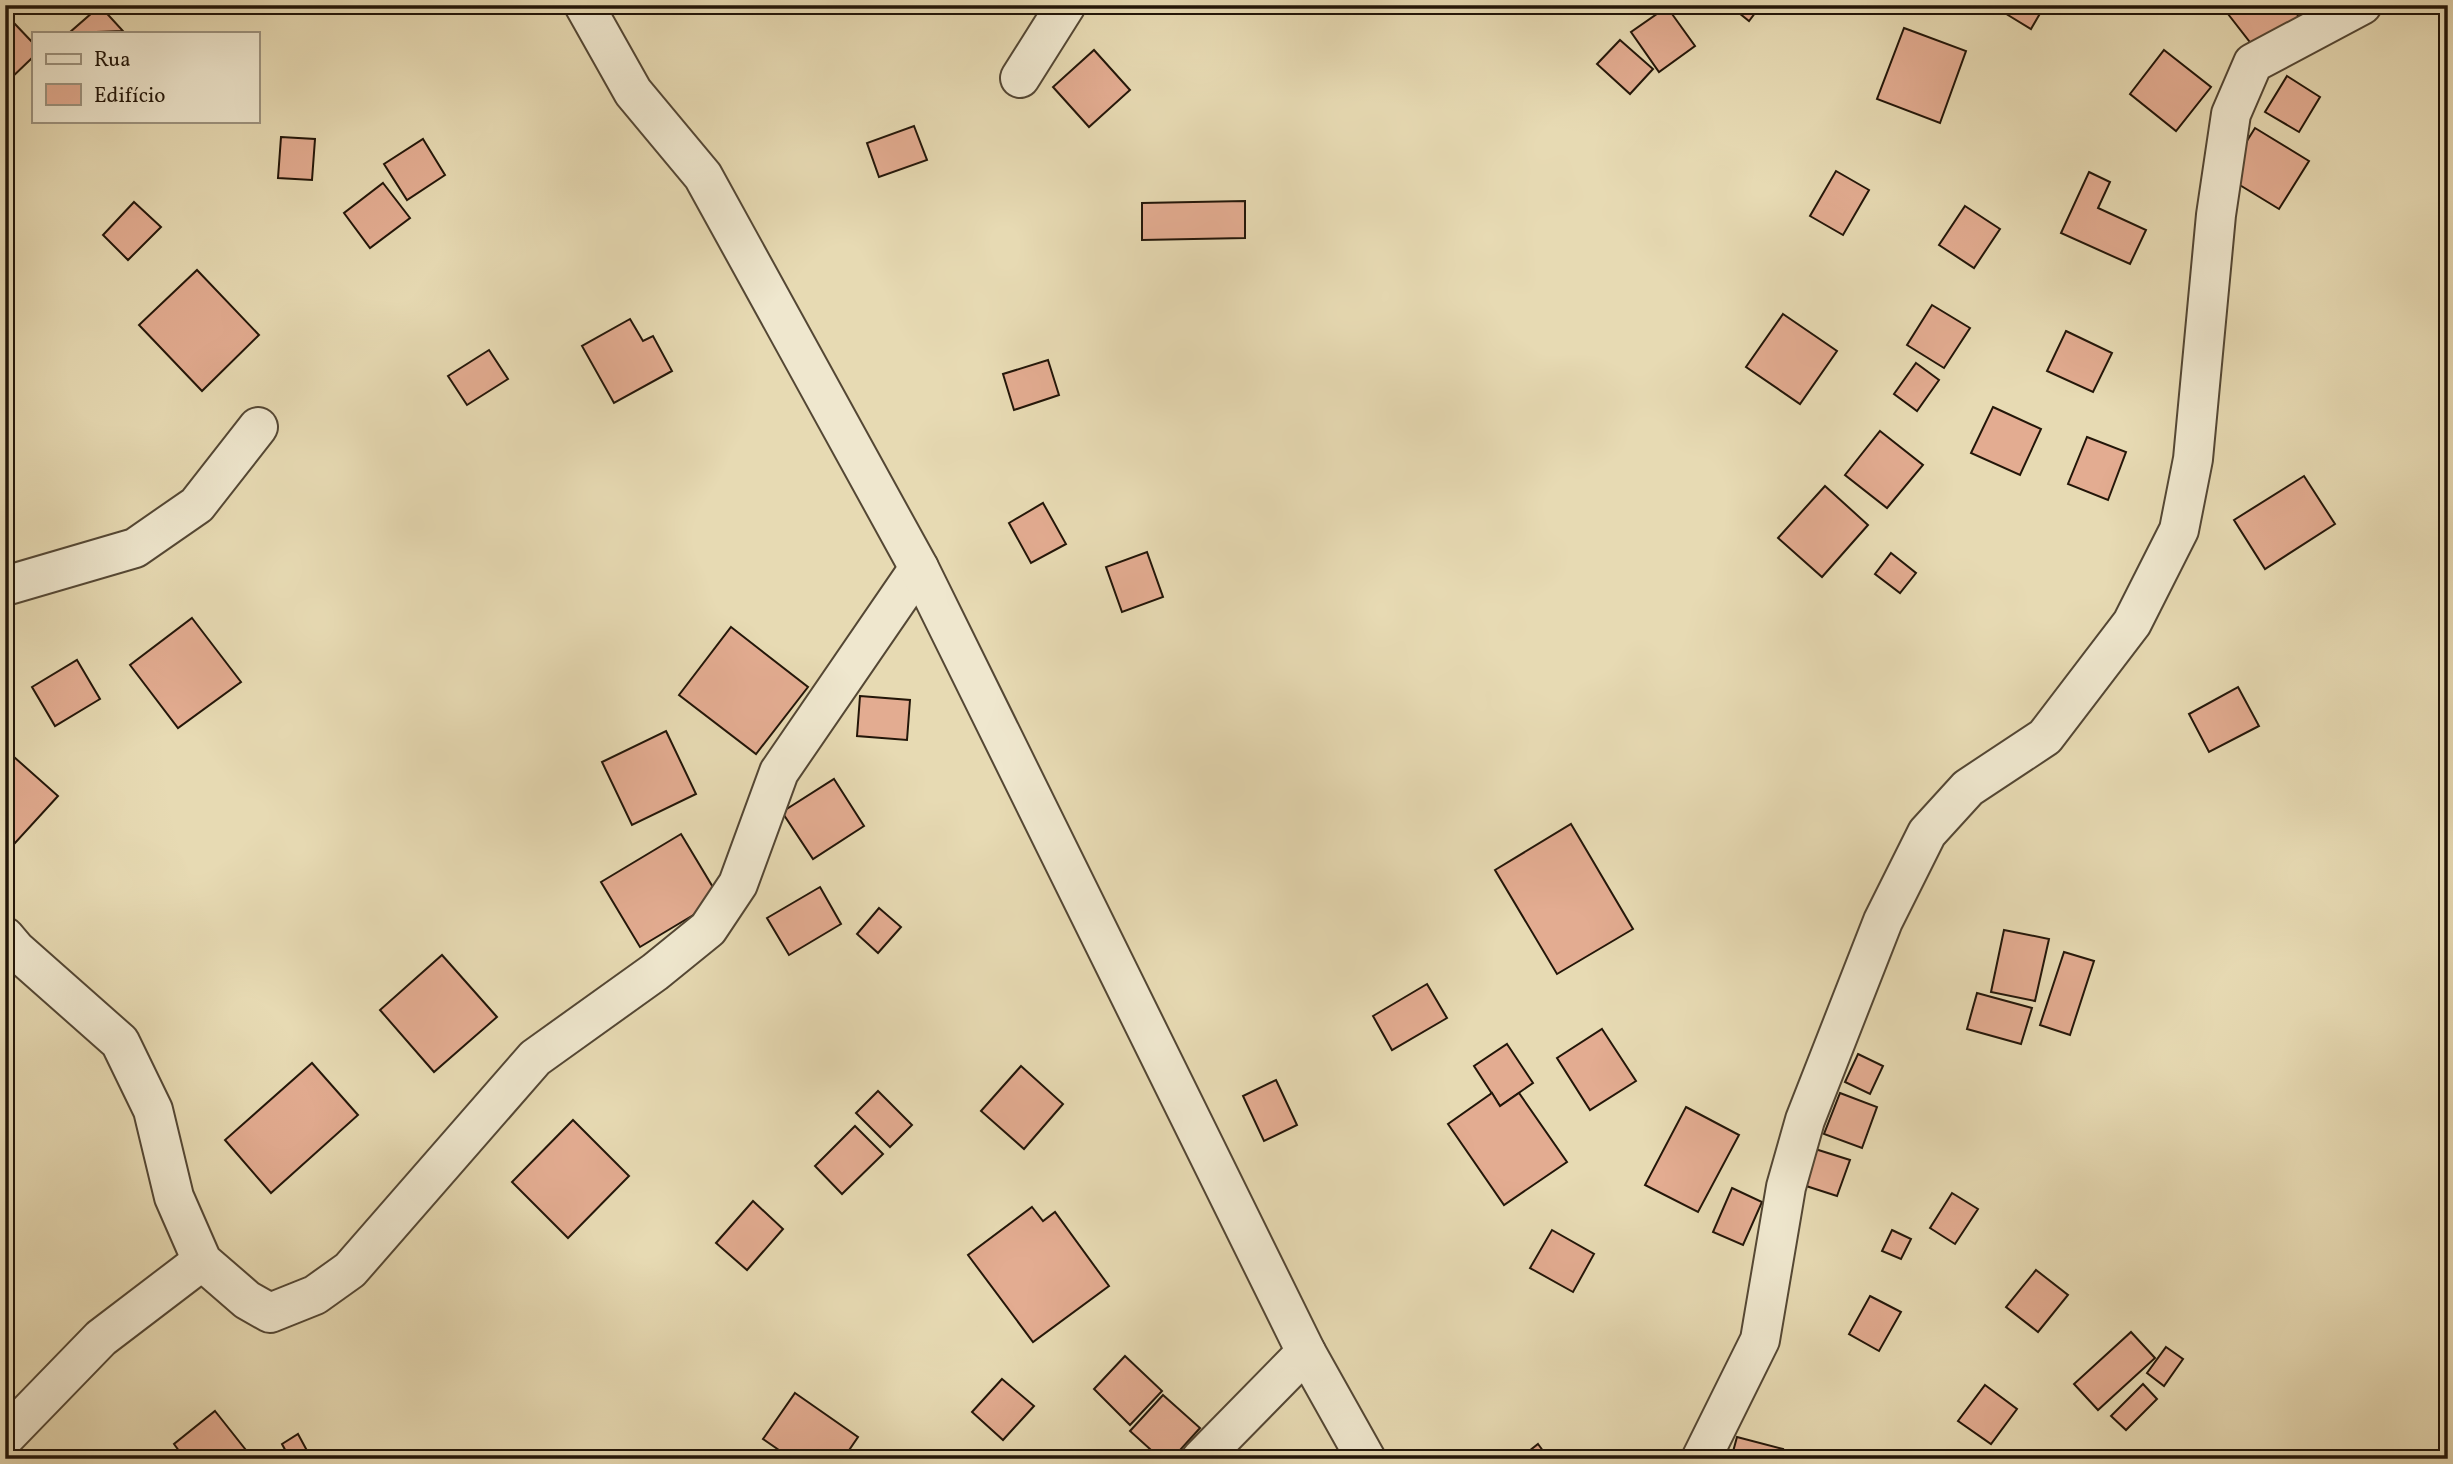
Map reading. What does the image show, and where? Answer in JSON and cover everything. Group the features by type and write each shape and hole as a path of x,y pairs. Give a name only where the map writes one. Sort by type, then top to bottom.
{"street":[{"path":"584,5 633,92 703,176 919,568 1306,1352 1366,1459"},
{"path":"1020,78 1066,5"},
{"path":"1701,1459 1760,1340 1786,1187 1805,1119 1882,921 1927,833 1968,788 2045,737 2132,623 2179,530 2193,459 2216,215 2231,114 2253,62 2362,5"},
{"path":"5,586 135,548 197,505 258,427"},
{"path":"5,937 16,950 120,1042 153,1110 174,1197 202,1261 247,1300 270,1313 315,1294 350,1270 535,1058 655,972 708,929 738,884 779,772 919,568"},
{"path":"5,1437 101,1338 202,1261"},
{"path":"1201,1459 1306,1352"}],"building":[{"path":"1729,5 1761,5 1749,21"},
{"path":"2007,5 2045,5 2031,29 2003,12"},
{"path":"2239,5 2290,5 2302,21 2260,55 2228,14"},
{"path":"100,6 123,31 96,32 70,32"},
{"path":"1667,7 1695,46 1659,72 1631,32"},
{"path":"14,23 32,42 32,58 5,84 5,32"},
{"path":"1904,28 1966,51 1940,123 1877,99"},
{"path":"1620,40 1653,69 1630,94 1597,64"},
{"path":"1094,50 1130,90 1089,127 1053,87"},
{"path":"2164,50 2211,87 2176,131 2130,94"},
{"path":"2287,76 2320,97 2299,132 2265,112"},
{"path":"914,126 927,160 879,177 867,143"},
{"path":"2255,128 2309,161 2279,209 2225,176"},
{"path":"281,137 315,139 312,180 278,178"},
{"path":"423,139 445,175 407,200 384,164"},
{"path":"1836,171 1869,190 1843,235 1810,216"},
{"path":"2089,172 2110,182 2098,208 2146,230 2130,264 2061,233"},
{"path":"383,183 410,218 370,248 344,213"},
{"path":"1245,201 1245,238 1142,240 1142,203"},
{"path":"134,202 161,227 128,260 103,235"},
{"path":"1965,206 2000,229 1974,268 1939,245"},
{"path":"197,270 259,335 202,391 139,325"},
{"path":"1932,305 1970,328 1944,368 1907,345"},
{"path":"1783,314 1837,351 1800,404 1746,367"},
{"path":"630,319 643,341 653,336 672,371 614,403 582,346"},
{"path":"2066,331 2112,353 2093,392 2047,371"},
{"path":"489,350 508,379 467,405 448,376"},
{"path":"1048,360 1059,395 1014,410 1003,374"},
{"path":"1916,363 1939,380 1917,411 1894,394"},
{"path":"1993,407 2041,429 2020,475 1971,453"},
{"path":"1880,431 1923,465 1887,508 1845,475"},
{"path":"2087,437 2126,452 2108,500 2068,484"},
{"path":"2304,476 2335,524 2265,569 2234,520"},
{"path":"1825,486 1868,525 1822,577 1778,538"},
{"path":"1043,503 1066,544 1031,563 1009,523"},
{"path":"1147,552 1163,597 1122,612 1106,567"},
{"path":"1891,553 1916,573 1900,593 1875,574"},
{"path":"192,618 241,682 178,728 130,665"},
{"path":"731,627 808,687 756,754 679,695"},
{"path":"77,660 100,699 55,726 32,687"},
{"path":"2238,687 2259,726 2209,752 2189,714"},
{"path":"860,696 910,700 907,740 857,736"},
{"path":"666,731 696,794 632,825 602,762"},
{"path":"5,749 58,796 5,854"},
{"path":"834,779 864,826 813,859 782,812"},
{"path":"1571,824 1633,929 1557,974 1495,870"},
{"path":"681,834 720,899 640,947 601,882"},
{"path":"820,887 841,924 789,955 767,918"},
{"path":"879,908 901,927 878,953 857,934"},
{"path":"2004,930 2049,939 2035,1001 1991,992"},
{"path":"2064,952 2094,961 2070,1035 2040,1025"},
{"path":"442,955 497,1017 434,1072 380,1010"},
{"path":"1427,984 1447,1018 1392,1050 1373,1016"},
{"path":"1977,993 2032,1008 2021,1044 1967,1029"},
{"path":"1602,1029 1636,1081 1590,1110 1557,1058"},
{"path":"1507,1044 1533,1083 1500,1106 1474,1066"},
{"path":"1858,1054 1883,1066 1870,1094 1845,1082"},
{"path":"312,1063 358,1115 271,1193 225,1140"},
{"path":"1021,1066 1063,1104 1024,1149 981,1111"},
{"path":"1276,1080 1297,1125 1264,1141 1243,1096"},
{"path":"878,1091 912,1125 890,1147 856,1113"},
{"path":"1492,1093 1500,1106 1519,1093 1567,1162 1504,1205 1448,1124"},
{"path":"1840,1093 1877,1107 1862,1148 1824,1134"},
{"path":"1686,1107 1739,1135 1698,1212 1645,1185"},
{"path":"573,1120 629,1176 568,1238 512,1182"},
{"path":"855,1126 883,1154 842,1194 815,1166"},
{"path":"1812,1148 1850,1160 1837,1196 1800,1184"},
{"path":"1732,1188 1762,1202 1743,1245 1713,1232"},
{"path":"1952,1193 1978,1209 1955,1244 1930,1228"},
{"path":"753,1201 783,1229 747,1270 716,1243"},
{"path":"1032,1207 1043,1221 1055,1212 1109,1286 1033,1342 968,1255"},
{"path":"1552,1230 1594,1254 1573,1292 1530,1268"},
{"path":"1892,1230 1911,1239 1901,1259 1882,1251"},
{"path":"2036,1270 2068,1295 2038,1332 2006,1307"},
{"path":"1870,1296 1901,1312 1879,1351 1849,1334"},
{"path":"2131,1332 2155,1358 2098,1410 2074,1384"},
{"path":"2166,1347 2183,1359 2164,1386 2147,1373"},
{"path":"1125,1356 1162,1391 1130,1425 1094,1389"},
{"path":"1002,1379 1034,1406 1003,1440 972,1412"},
{"path":"2143,1384 2157,1399 2126,1430 2111,1416"},
{"path":"1985,1385 2017,1409 1991,1444 1958,1421"},
{"path":"795,1393 858,1437 843,1459 792,1459 763,1439"},
{"path":"1163,1395 1200,1428 1172,1459 1161,1459 1130,1431"},
{"path":"215,1411 253,1459 185,1459 174,1444"},
{"path":"298,1434 311,1458 309,1459 290,1459 282,1444"},
{"path":"1737,1437 1783,1449 1780,1459 1731,1459"},
{"path":"1538,1444 1549,1459 1519,1459"}]}
